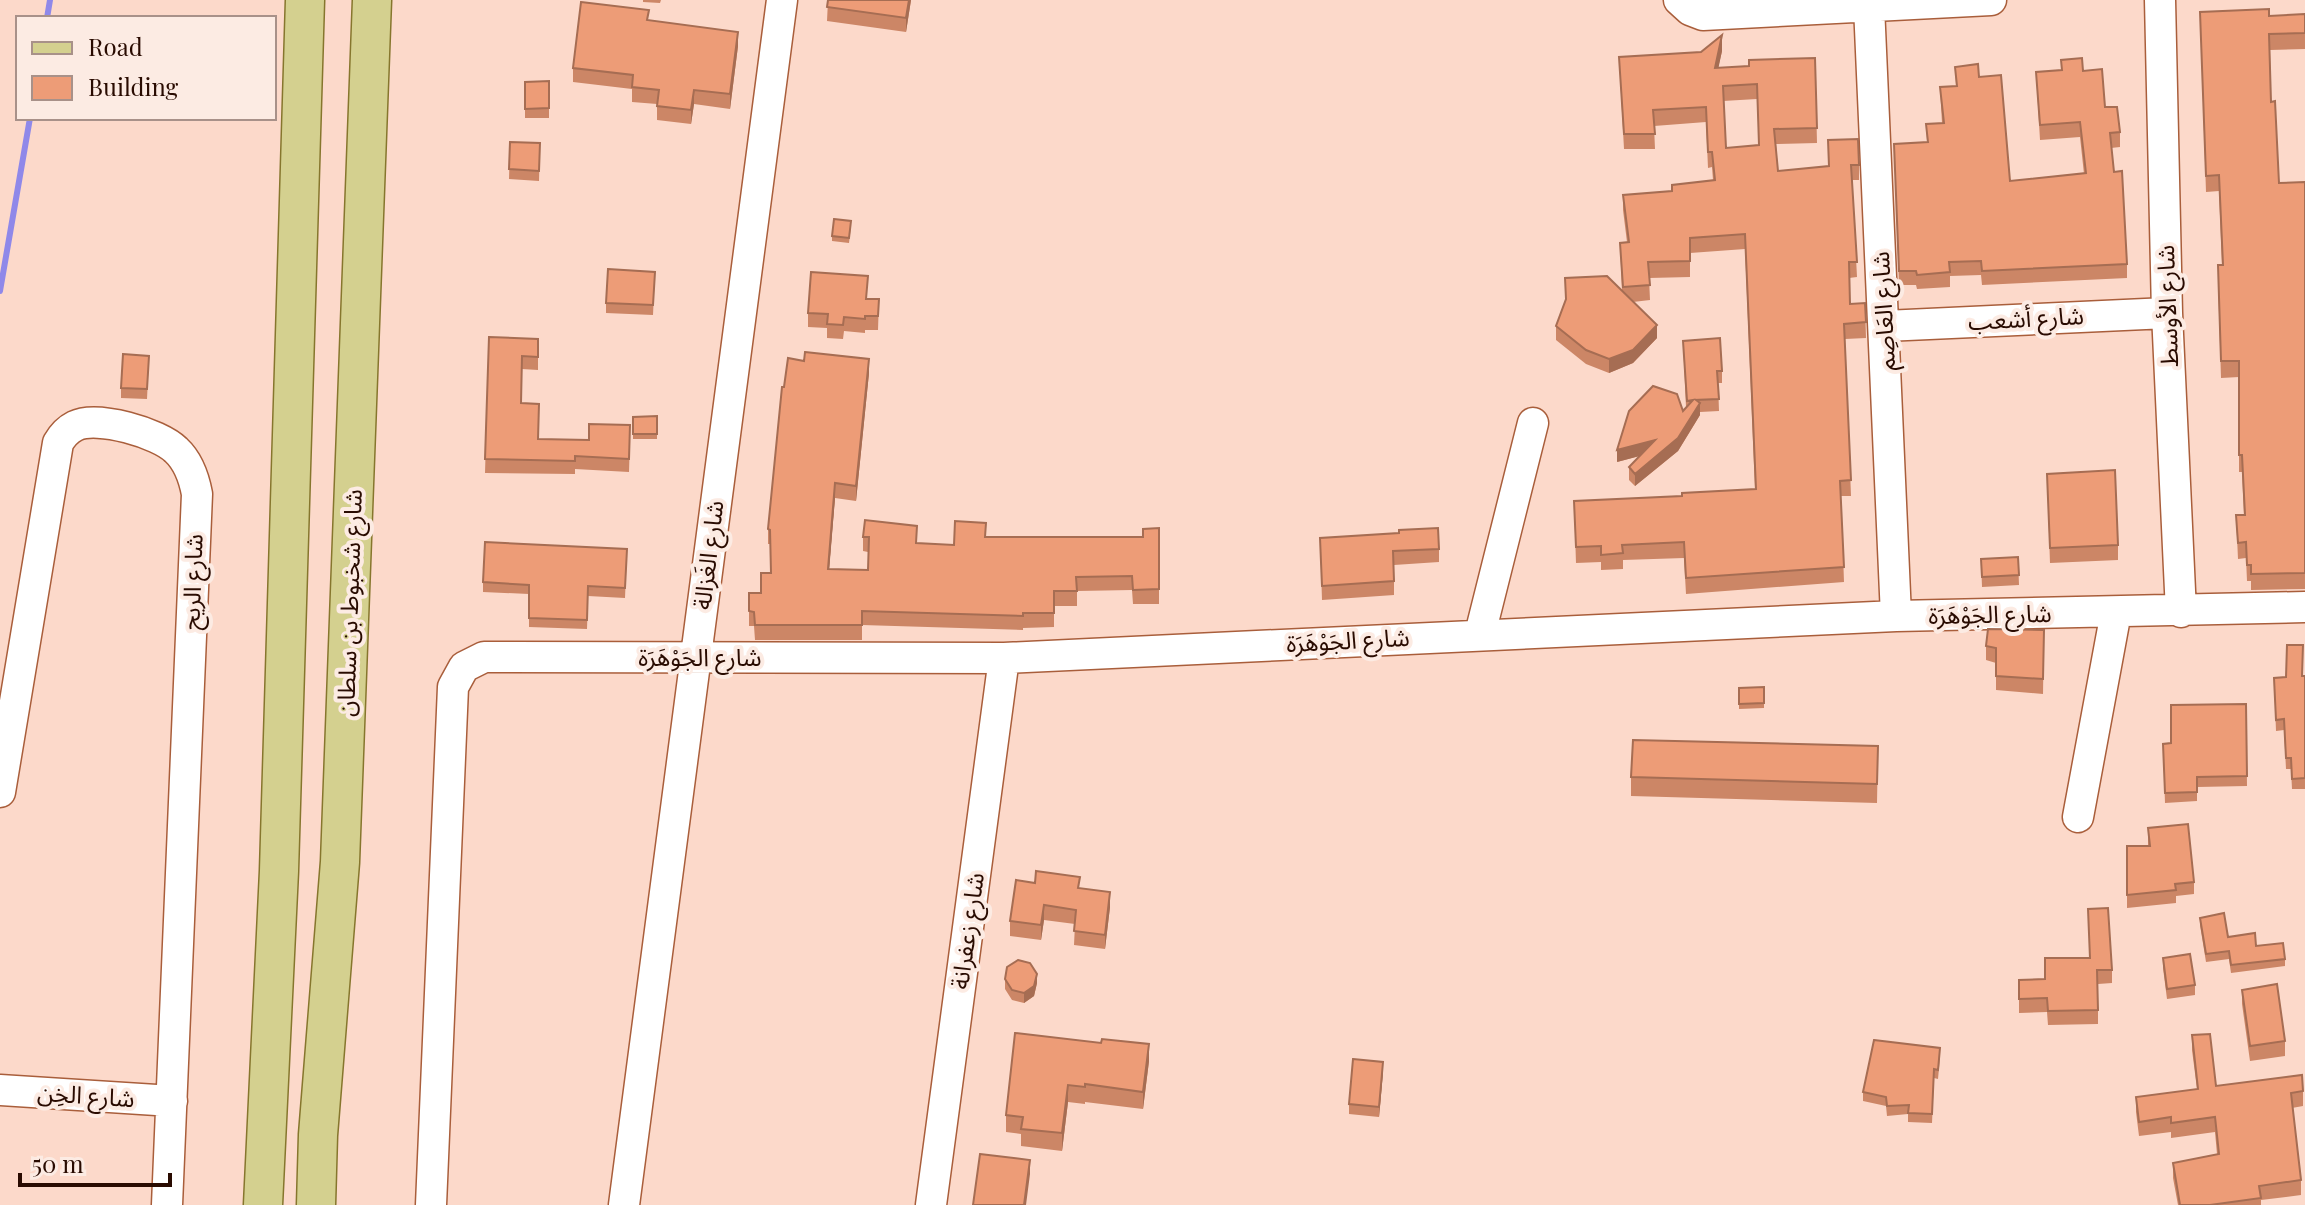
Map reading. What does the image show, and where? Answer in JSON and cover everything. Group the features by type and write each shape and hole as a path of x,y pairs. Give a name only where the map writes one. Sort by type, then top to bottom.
{"main road":[{"path":"263,1205 280,856 305,0"},
{"path":"346,0 345,156 350,242 362,299"},
{"name":"شارع شخبوط بن سلطان","path":"316,1205 318,1135 340,862 372,0"},
{"path":"360,348 374,323 382,292 395,0"}],"street":[{"name":"شارع الغَزالة","path":"624,1205 782,0"},
{"path":"1679,0 1690,10 1703,15 1991,0"},
{"name":"شارع الأوسط","path":"2160,0 2167,313 2181,612"},
{"name":"شارع العَاصِم","path":"1869,6 1896,616"},
{"name":"شارع أشعب","path":"1885,326 2167,313"},
{"name":"شارع الريح","path":"0,792 58,443 65,433 86,422 149,433 170,445 187,463 197,494 167,1205"},
{"path":"1480,634 1533,423"},
{"name":"شارع الجَوْهَرَة","path":"431,1205 453,687 464,667 484,657 1004,658 1896,616 2305,607"},
{"path":"2078,817 2116,612"},
{"name":"شارع زعفرانة","path":"931,1205 1004,658"},
{"name":"شارع الخِن","path":"0,1090 172,1101"}],"building":[{"path":"828,0 909,0 906,18 827,7"},
{"path":"581,2 649,10 647,20 738,32 730,94 694,90 691,110 657,106 659,90 632,87 633,75 573,68"},
{"path":"2269,9 2269,16 2305,14 2305,33 2269,34 2271,102 2275,101 2279,183 2305,182 2305,573 2251,574 2251,565 2247,565 2246,542 2238,543 2236,515 2245,515 2242,455 2239,455 2239,361 2221,361 2218,265 2223,265 2219,175 2206,176 2200,12"},
{"path":"1722,35 1715,68 1749,66 1749,60 1815,58 1817,128 1774,129 1778,171 1829,166 1828,140 1858,139 1859,165 1851,165 1857,262 1849,262 1850,304 1865,303 1866,322 1844,324 1851,480 1840,481 1844,567 1686,578 1684,542 1622,545 1623,553 1601,555 1601,546 1576,547 1574,501 1756,489 1745,234 1690,238 1690,261 1648,262 1650,285 1623,287 1620,243 1629,242 1623,195 1672,191 1672,185 1715,180 1712,152 1708,152 1706,107 1653,110 1655,134 1624,134 1619,57 1701,52","holes":["1757,84 1759,145 1726,148 1723,86"]},
{"path":"2082,58 2083,71 2102,69 2105,107 2117,107 2120,132 2110,133 2114,172 2122,171 2127,264 1982,271 1981,261 1949,262 1950,272 1917,275 1916,271 1899,271 1894,144 1928,142 1926,124 1944,123 1940,87 1957,86 1955,67 1978,64 1979,77 2001,75 2010,181 2086,173 2080,122 2040,125 2036,72 2062,70 2061,60"},
{"path":"549,81 549,108 525,109 525,82"},
{"path":"510,142 540,143 539,171 509,169"},
{"path":"834,219 851,221 849,238 832,236"},
{"path":"608,269 655,272 653,305 606,303"},
{"path":"811,272 868,276 866,299 879,299 878,316 865,316 865,319 844,317 843,325 827,324 828,314 808,313"},
{"path":"1607,276 1657,325 1633,350 1609,359 1586,350 1556,326 1566,299 1565,278"},
{"path":"489,337 538,339 538,357 522,356 521,403 539,404 538,439 589,440 589,424 630,425 629,459 575,456 575,461 485,459"},
{"path":"1720,338 1722,371 1717,371 1719,399 1696,400 1700,403 1678,438 1635,474 1629,467 1655,440 1617,450 1629,411 1653,386 1677,394 1683,411 1693,400 1687,401 1683,341"},
{"path":"805,352 869,359 856,486 835,483 828,569 868,570 869,537 863,537 865,520 917,526 916,543 954,545 955,521 986,523 985,537 1143,537 1143,529 1159,528 1159,589 1133,590 1132,576 1076,577 1077,591 1054,591 1054,613 1023,613 1023,616 862,611 862,625 755,625 754,612 749,611 749,593 761,593 761,573 771,573 768,529 782,387 788,358 804,361"},
{"path":"123,354 149,356 147,389 121,388"},
{"path":"657,416 657,434 633,434 633,417"},
{"path":"2115,470 2118,545 2050,548 2047,474"},
{"path":"1438,528 1439,549 1393,551 1394,581 1322,586 1320,538"},
{"path":"485,542 627,549 625,588 588,586 587,620 529,618 529,585 483,582"},
{"path":"2018,557 2019,575 1982,577 1981,559"},
{"path":"1988,629 2044,630 2043,679 1996,676 1996,648 1986,646"},
{"path":"2287,645 2303,645 2305,778 2292,779 2291,758 2286,758 2284,719 2276,720 2274,678 2286,677"},
{"path":"1764,687 1764,703 1739,704 1739,688"},
{"path":"2246,704 2247,776 2197,777 2197,792 2165,793 2163,744 2171,743 2171,705"},
{"path":"1633,740 1878,746 1877,784 1631,777"},
{"path":"2188,824 2194,882 2175,884 2176,890 2127,895 2127,846 2150,846 2148,828"},
{"path":"1036,871 1080,877 1078,888 1110,892 1105,935 1074,931 1076,910 1044,905 1041,925 1010,921 1016,880 1035,883"},
{"path":"2108,908 2112,970 2097,970 2098,1010 2048,1011 2047,998 2019,999 2019,980 2045,979 2045,958 2090,958 2088,909"},
{"path":"2224,913 2228,937 2255,933 2256,946 2283,943 2285,959 2231,965 2229,951 2206,954 2200,918"},
{"path":"2190,954 2195,985 2167,989 2163,958"},
{"path":"1018,960 1030,963 1037,974 1034,986 1024,993 1012,990 1005,979 1007,967"},
{"path":"2277,984 2285,1041 2250,1046 2242,990"},
{"path":"1015,1033 1101,1043 1102,1039 1149,1044 1143,1092 1085,1084 1085,1087 1068,1085 1062,1133 1021,1129 1023,1117 1006,1115"},
{"path":"2210,1034 2216,1086 2302,1075 2303,1091 2291,1093 2301,1180 2259,1186 2261,1198 2210,1205 2180,1205 2173,1163 2219,1154 2215,1117 2171,1123 2171,1117 2139,1122 2136,1097 2198,1089 2192,1035"},
{"path":"1874,1040 1940,1048 1938,1070 1934,1069 1932,1114 1908,1113 1909,1105 1887,1106 1886,1097 1863,1092"},
{"path":"1353,1059 1383,1062 1379,1107 1349,1104"},
{"path":"980,1154 1030,1160 1024,1205 973,1205"}],"waterway":[{"path":"47,16 50,0"},
{"path":"0,291 30,120"}]}
